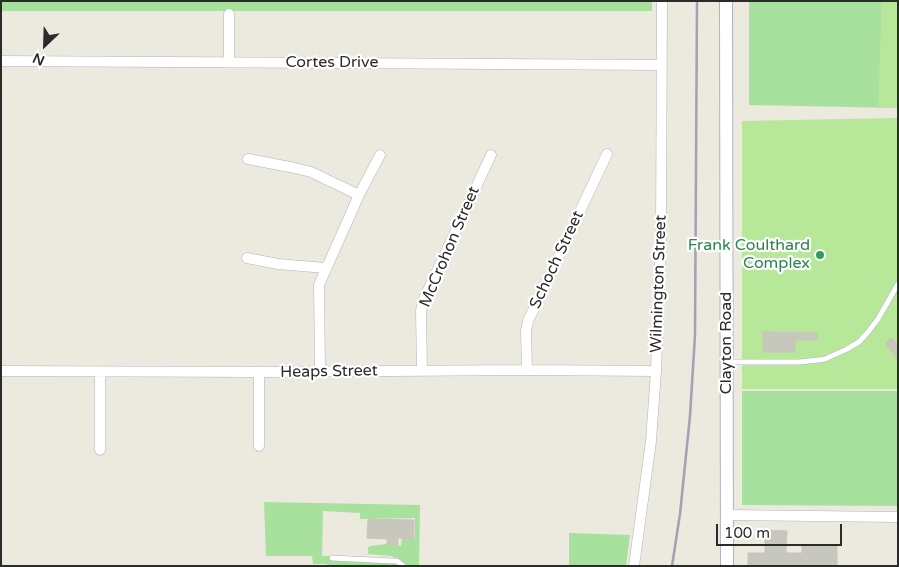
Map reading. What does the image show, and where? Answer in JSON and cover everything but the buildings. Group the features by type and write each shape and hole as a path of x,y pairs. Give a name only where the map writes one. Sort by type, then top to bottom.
{"street":[{"name":"Wilmington Street","path":"634,566 652,441 656,371 661,234 662,1"},
{"name":"Clayton Road","path":"726,1 727,566"},
{"path":"228,14 229,62"},
{"name":"Cortes Drive","path":"1,61 662,66"},
{"name":"Schoch Street","path":"527,370 526,331 528,321 607,154"},
{"path":"320,371 320,285 326,268 380,155"},
{"name":"McCrohon Street","path":"422,371 423,301 490,155"},
{"path":"248,159 311,172 360,195"},
{"path":"247,258 278,264 326,268"},
{"name":"Heaps Street","path":"1,371 656,371"},
{"path":"100,372 100,450"},
{"path":"259,372 259,446"},
{"path":"727,515 898,517"}],"lane":[{"path":"727,362 800,362 825,359 841,352 859,342 868,332 878,319 898,284"},
{"path":"332,558 392,561 403,566"}],"green space":[{"path":"1,1 652,1 652,11 1,11"},
{"path":"749,1 882,1 881,52 898,108 749,105"},
{"path":"882,1 898,1 898,108 878,108"},
{"name":"Frank Coulthard Complex","path":"898,118 898,389 742,389 742,121"},
{"path":"742,391 898,391 898,506 742,505"},
{"path":"264,502 420,505 419,566 407,566 399,559 390,556 368,554 370,546 387,544 401,546 402,538 415,539 415,518 360,519 360,513 323,511 322,556 330,556 331,560 395,563 400,566 327,566 327,564 313,564 312,556 266,556"},
{"path":"569,533 630,535 626,566 569,566"}],"railway":[{"path":"672,566 680,514 690,416 695,335 697,1"}],"place":[{"name":"Frank Coulthard Complex","path":"820,255"}]}
